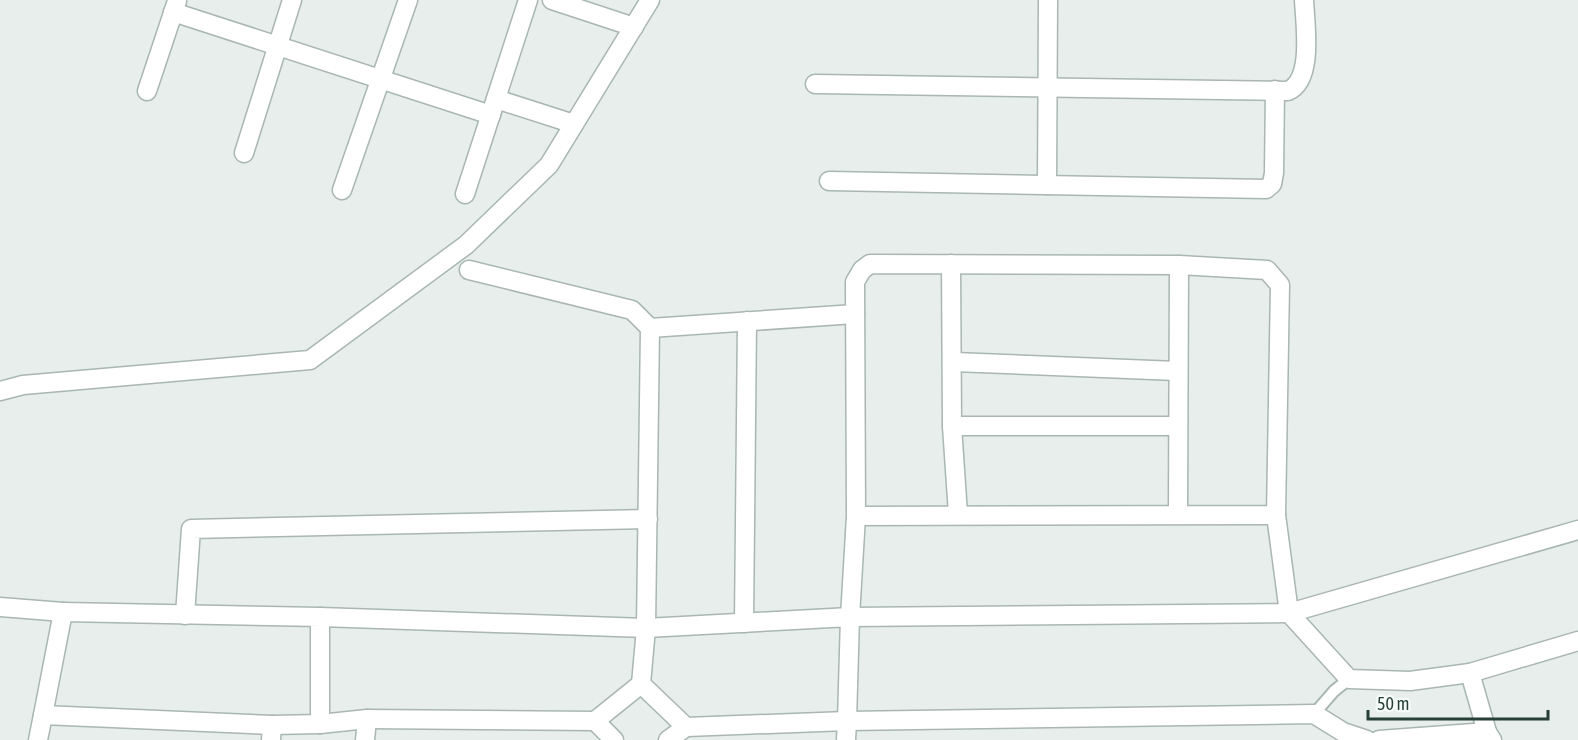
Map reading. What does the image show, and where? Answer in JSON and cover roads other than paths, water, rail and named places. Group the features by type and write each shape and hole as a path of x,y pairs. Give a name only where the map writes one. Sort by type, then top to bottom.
{"street":[{"path":"243,153 292,0"},
{"path":"342,190 408,0"},
{"path":"465,194 528,0"},
{"path":"552,0 634,27"},
{"path":"0,391 23,385 310,360 466,245 549,165 650,0"},
{"path":"1047,185 1048,0"},
{"path":"815,84 1288,91 1297,87 1302,77 1306,49 1304,0"},
{"path":"147,91 175,6 277,46 382,80 574,124"},
{"path":"829,181 1266,189 1272,184 1274,173 1275,90"},
{"path":"846,740 856,516 855,282 861,270 870,264 1179,265 1267,270 1280,285 1276,515 1288,613 1350,679 1410,681 1470,673 1578,640"},
{"path":"951,264 954,362 952,426 958,514"},
{"path":"1178,513 1179,265"},
{"path":"43,715 272,732 368,719 595,721 641,684 646,628 650,328 632,310 469,270"},
{"path":"650,328 855,314"},
{"path":"744,623 747,321"},
{"path":"954,362 1177,371"},
{"path":"952,426 1177,426"},
{"path":"856,516 1178,513 1276,515"},
{"path":"185,615 191,529 648,519"},
{"path":"0,607 63,612 320,617 646,628 850,617 1288,613 1578,530"},
{"path":"38,740 63,612"},
{"path":"320,617 320,724"},
{"path":"1379,740 1490,736 1470,673"},
{"path":"641,684 686,727"},
{"path":"668,740 686,727 847,721 1314,714 1343,732 1367,740"},
{"path":"365,740 368,719"},
{"path":"595,721 614,740"}],"lane":[{"path":"1314,714 1334,691 1350,679"}]}
